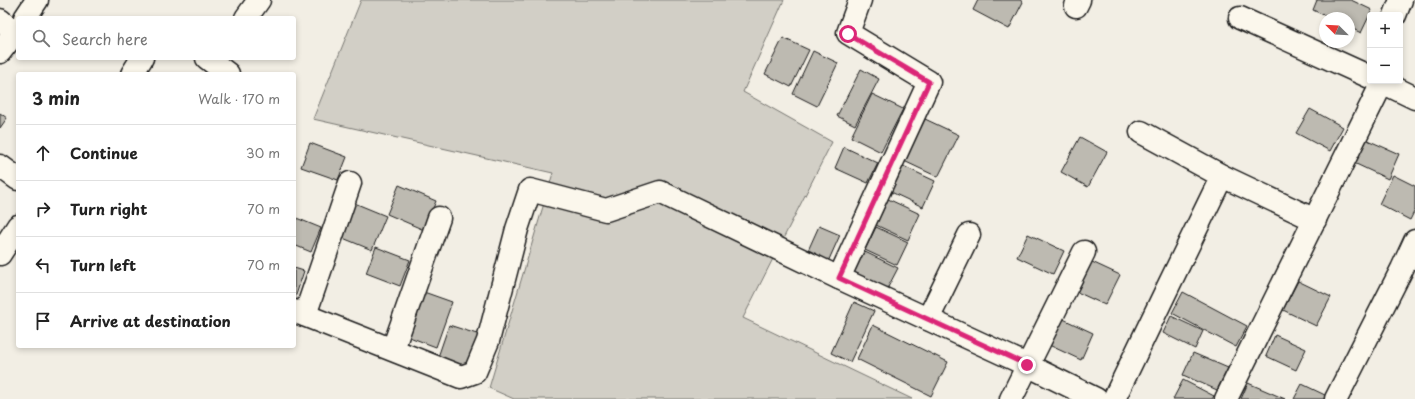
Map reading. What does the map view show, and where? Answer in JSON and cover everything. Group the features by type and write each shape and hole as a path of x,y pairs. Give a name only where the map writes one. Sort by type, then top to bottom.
{"street":[{"path":"23,16 37,0"},
{"path":"247,16 259,0"},
{"path":"839,278 929,82 848,34 860,0"},
{"path":"1396,12 1401,0"},
{"path":"1240,18 1367,75"},
{"path":"0,52 15,25"},
{"path":"133,72 141,60"},
{"path":"1226,399 1315,220 1377,84"},
{"path":"1387,84 1415,98"},
{"path":"1141,132 1222,176 1315,220"},
{"path":"0,166 16,178"},
{"path":"1114,399 1222,176"},
{"path":"350,183 300,313 460,377 475,372 488,341 517,229 530,190 606,210 660,192 1096,399"},
{"path":"393,349 439,218"},
{"path":"0,254 16,229"},
{"path":"928,319 969,235"},
{"path":"1336,399 1415,241"},
{"path":"1011,399 1084,252"}],"shaded area":[{"path":"361,0 784,0 743,92 832,142 743,318 912,399 514,399 489,388 553,173 313,119"}],"building":[{"path":"978,0 1020,0 1023,2 1009,29 973,10"},
{"path":"1317,0 1351,0 1372,10 1371,12 1367,12 1367,20 1361,33 1355,30 1355,12 1319,13 1313,10"},
{"path":"783,38 809,50 791,87 765,74"},
{"path":"813,51 838,63 817,106 793,94"},
{"path":"861,69 879,79 855,125 837,116"},
{"path":"872,94 903,109 881,152 851,137"},
{"path":"1310,109 1343,127 1330,151 1296,133"},
{"path":"0,113 7,118 0,128"},
{"path":"925,119 959,135 938,177 904,161"},
{"path":"1080,137 1107,152 1088,187 1061,172"},
{"path":"1365,139 1399,154 1388,179 1354,163"},
{"path":"310,143 347,157 338,180 301,167"},
{"path":"844,147 878,163 868,183 835,168"},
{"path":"903,166 935,181 923,207 891,192"},
{"path":"1393,175 1415,186 1415,210 1410,220 1379,204"},
{"path":"399,185 436,201 424,230 387,214"},
{"path":"888,199 920,214 908,240 876,225"},
{"path":"352,202 386,216 372,250 338,236"},
{"path":"296,218 321,228 311,252 296,246"},
{"path":"819,226 840,235 827,264 806,255"},
{"path":"876,227 908,242 897,265 865,250"},
{"path":"1028,234 1064,251 1053,274 1017,257"},
{"path":"376,247 410,260 400,286 366,273"},
{"path":"863,251 898,268 886,291 852,274"},
{"path":"1092,262 1120,275 1105,305 1077,292"},
{"path":"296,269 304,271 296,295"},
{"path":"1298,281 1331,297 1316,326 1283,310"},
{"path":"421,291 452,302 436,347 404,335"},
{"path":"1183,292 1247,326 1236,347 1172,313"},
{"path":"854,302 874,311 850,362 831,353"},
{"path":"1171,316 1203,331 1195,349 1163,333"},
{"path":"1061,318 1093,333 1081,360 1049,345"},
{"path":"449,325 483,336 472,368 438,357"},
{"path":"873,325 948,362 931,396 857,359"},
{"path":"1275,335 1306,349 1296,370 1266,356"},
{"path":"1193,353 1228,368 1217,390 1183,375"},
{"path":"1183,380 1214,396 1212,399 1173,399"},
{"path":"1248,383 1285,399 1241,399"},
{"path":"1302,384 1327,396 1326,399 1294,399"}],"route":[{"path":"848,34 929,82 839,278 1027,365"}]}
